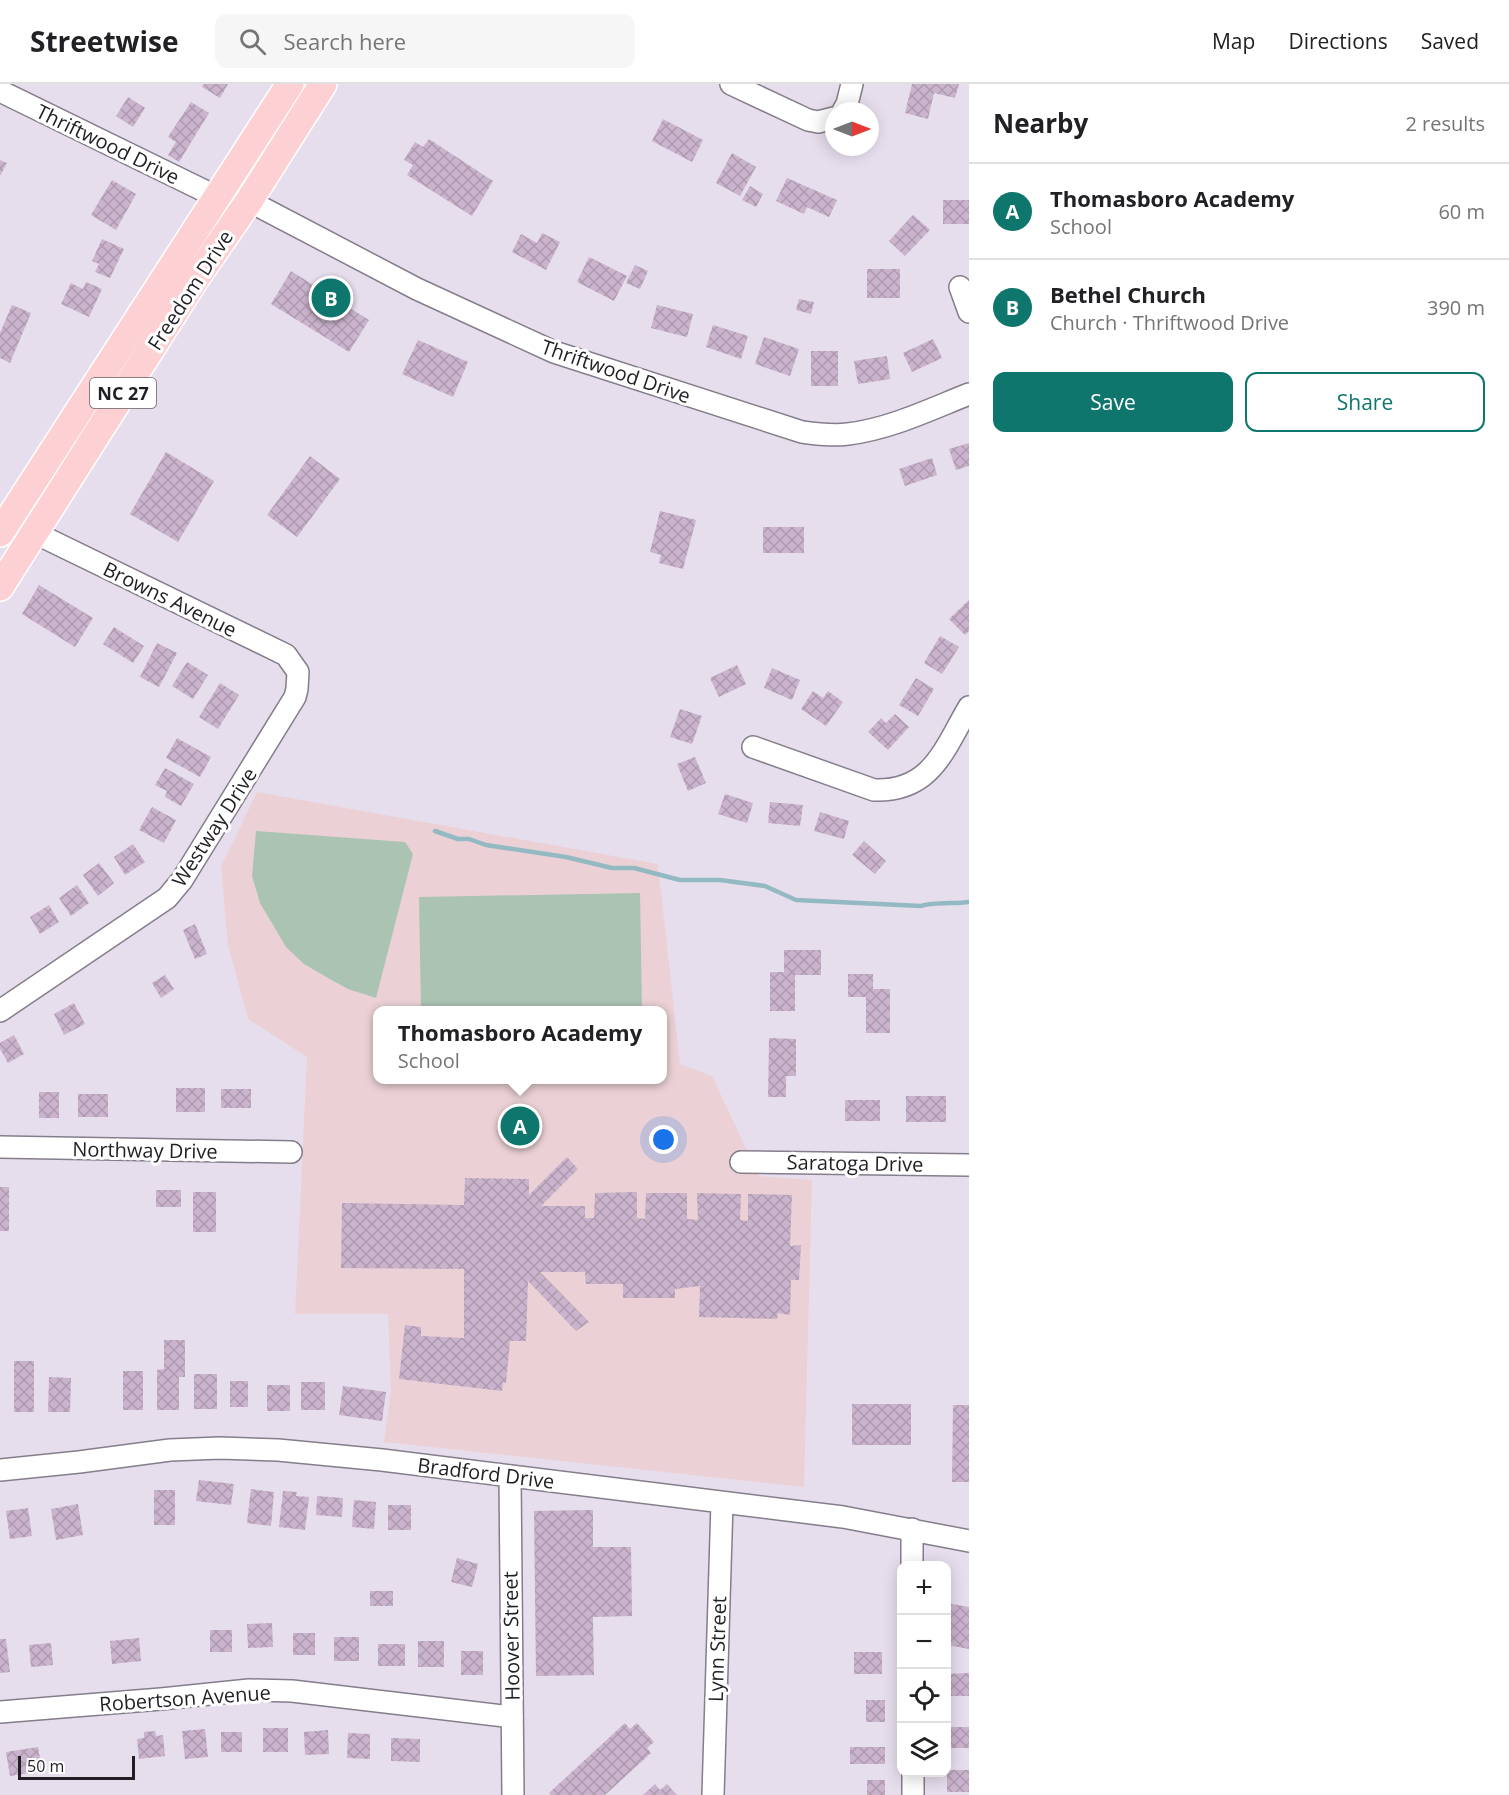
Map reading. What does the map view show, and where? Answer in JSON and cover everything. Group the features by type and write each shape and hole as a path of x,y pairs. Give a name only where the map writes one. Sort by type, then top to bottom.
{"main road":[{"name":"Freedom Drive","path":"3,522 290,84"},
{"path":"249,201 250,180 255,165 305,84"},
{"name":"Freedom Drive","path":"0,587 194,281 249,201 323,84"},
{"path":"105,422 105,407 217,228 219,208 217,197"}],"street":[{"path":"731,84 808,120 818,122 825,120"},
{"path":"848,102 852,84"},
{"name":"Thriftwood Drive","path":"0,91 217,197"},
{"name":"Thriftwood Drive","path":"249,201 417,289 554,352 802,432 826,435 851,434 893,423 969,394"},
{"path":"960,287 969,312"},
{"name":"Browns Avenue","path":"35,533 286,656 298,672"},
{"name":"Westway Drive","path":"0,1011 167,898 182,880 295,697 298,672"},
{"path":"753,747 874,790 891,791 907,787 921,779 933,767 969,707"},
{"name":"Northway Drive","path":"0,1147 291,1152"},
{"name":"Saratoga Drive","path":"741,1162 969,1165"},
{"name":"Bradford Drive","path":"0,1470 170,1450 220,1448 278,1450 510,1476 843,1518 969,1541"},
{"name":"Hoover Street","path":"510,1476 513,1795"},
{"name":"Lynn Street","path":"713,1795 722,1503"},
{"path":"912,1529 912,1561"},
{"name":"Robertson Avenue","path":"0,1712 161,1700 249,1690 292,1691 512,1717"},
{"path":"913,1777 913,1795"}],"shaded area":[{"path":"257,792 658,864 680,1064 712,1076 759,1176 812,1180 804,1487 384,1442 391,1389 388,1314 295,1314 307,1057 248,1019 228,945 221,867"}],"green space":[{"path":"256,831 405,842 413,854 376,998 348,989 328,978 304,964 286,947 260,903 252,876"},
{"path":"640,893 642,1006 421,1006 419,897"}],"building":[{"path":"204,84 228,84 220,98 202,87"},
{"path":"912,84 959,84 955,98 934,93 928,119 905,113"},
{"path":"128,97 145,108 133,127 116,116"},
{"path":"191,102 209,113 179,162 168,155 176,142 168,137"},
{"path":"663,119 703,140 692,162 652,141"},
{"path":"429,139 493,181 472,216 407,175 413,165 404,160 415,142 423,147"},
{"path":"732,153 756,167 740,196 716,183"},
{"path":"0,160 7,163 0,176"},
{"path":"787,178 837,200 829,217 807,207 804,214 776,201"},
{"path":"112,180 136,194 116,230 91,215"},
{"path":"750,186 763,194 756,207 742,200"},
{"path":"943,200 969,200 969,224 943,224"},
{"path":"913,215 930,230 905,256 889,241"},
{"path":"542,233 560,242 546,270 512,252 521,234 537,243"},
{"path":"102,239 124,249 110,278 95,272 99,264 92,261"},
{"path":"589,257 627,276 614,301 577,282"},
{"path":"635,265 648,271 640,289 626,283"},
{"path":"867,269 900,269 900,298 867,298"},
{"path":"291,271 369,320 349,352 271,304"},
{"path":"86,282 102,289 89,317 61,304 71,283 83,289"},
{"path":"799,299 814,302 811,314 796,310"},
{"path":"12,305 31,313 10,363 0,358 0,333"},
{"path":"657,305 693,314 687,337 651,328"},
{"path":"713,325 748,336 741,359 706,347"},
{"path":"764,337 799,349 790,376 755,364"},
{"path":"933,339 942,358 912,372 903,353"},
{"path":"418,340 468,362 453,397 402,374"},
{"path":"811,351 838,351 838,386 811,386"},
{"path":"887,356 890,379 858,384 854,361"},
{"path":"969,443 969,466 956,470 949,449"},
{"path":"166,452 214,481 178,542 130,514"},
{"path":"310,456 340,479 297,537 267,515"},
{"path":"932,458 937,475 905,486 899,469"},
{"path":"660,511 696,520 683,569 659,563 661,555 650,552"},
{"path":"763,527 804,527 804,553 763,553"},
{"path":"39,585 93,618 75,647 22,614"},
{"path":"969,600 969,631 965,635 949,619"},
{"path":"114,627 144,646 133,663 103,644"},
{"path":"940,636 959,647 942,674 924,663"},
{"path":"157,643 177,653 159,687 140,677"},
{"path":"187,662 208,675 193,699 172,686"},
{"path":"737,665 746,684 719,697 710,678"},
{"path":"772,668 800,680 792,700 764,688"},
{"path":"916,678 934,689 918,716 899,705"},
{"path":"220,683 239,695 218,729 199,717"},
{"path":"813,691 823,698 828,691 843,702 826,726 801,709"},
{"path":"680,709 702,716 692,744 670,737"},
{"path":"895,714 909,727 888,750 868,732 881,718 886,723"},
{"path":"177,738 211,757 200,777 166,758"},
{"path":"695,757 706,783 688,791 677,764"},
{"path":"165,768 194,784 181,806 165,797 167,791 155,785"},
{"path":"725,794 753,803 747,823 718,814"},
{"path":"770,802 803,805 800,826 768,823"},
{"path":"152,807 176,820 164,843 139,830"},
{"path":"820,812 849,821 844,839 814,831"},
{"path":"864,841 886,861 875,874 852,855"},
{"path":"133,844 145,862 125,875 114,857"},
{"path":"99,863 114,883 98,896 83,875"},
{"path":"77,885 89,903 71,916 59,898"},
{"path":"49,905 59,922 40,934 30,917"},
{"path":"195,924 207,954 195,959 183,930"},
{"path":"784,950 821,950 821,975 795,975 795,1011 770,1011 770,972 784,972"},
{"path":"848,974 873,974 873,989 890,989 890,1033 866,1033 866,997 848,997"},
{"path":"165,975 174,989 161,998 152,983"},
{"path":"74,1003 85,1024 64,1035 54,1014"},
{"path":"14,1035 24,1054 8,1063 0,1049 0,1043"},
{"path":"769,1038 796,1039 796,1076 786,1076 786,1097 768,1097"},
{"path":"176,1088 205,1088 205,1112 176,1112"},
{"path":"221,1089 251,1089 251,1108 221,1108"},
{"path":"39,1092 59,1092 59,1118 39,1118"},
{"path":"78,1094 108,1094 108,1117 78,1117"},
{"path":"906,1096 946,1096 946,1122 906,1122"},
{"path":"845,1100 880,1100 880,1121 845,1121"},
{"path":"567,1157 578,1169 541,1206 585,1206 585,1218 594,1218 595,1193 637,1192 637,1218 645,1219 646,1193 687,1193 687,1219 698,1220 697,1193 741,1194 740,1220 748,1221 748,1194 792,1195 790,1246 801,1245 799,1280 791,1280 790,1315 778,1313 777,1319 699,1317 700,1286 675,1289 675,1298 623,1298 623,1284 586,1284 585,1272 540,1272 589,1322 576,1331 528,1281 526,1341 510,1341 506,1383 503,1382 502,1391 399,1379 405,1325 421,1327 421,1336 464,1338 464,1269 341,1268 342,1203 464,1205 465,1178 529,1179 529,1195"},
{"path":"0,1187 9,1187 9,1231 0,1231"},
{"path":"156,1190 181,1190 181,1207 156,1207"},
{"path":"193,1192 216,1192 216,1232 193,1232"},
{"path":"164,1340 185,1340 185,1377 179,1377 179,1410 157,1410 157,1370 164,1369"},
{"path":"14,1361 34,1361 34,1412 14,1412"},
{"path":"123,1371 143,1371 143,1410 123,1410"},
{"path":"194,1374 217,1374 217,1409 194,1409"},
{"path":"49,1377 71,1378 70,1412 48,1412"},
{"path":"230,1381 248,1381 248,1407 230,1407"},
{"path":"301,1382 325,1382 325,1410 301,1410"},
{"path":"267,1385 290,1385 290,1411 267,1411"},
{"path":"343,1386 386,1392 382,1421 339,1415"},
{"path":"852,1404 911,1404 911,1445 852,1445"},
{"path":"953,1405 969,1405 969,1482 952,1482"},
{"path":"199,1480 234,1484 231,1505 196,1501"},
{"path":"251,1489 274,1492 271,1526 247,1523"},
{"path":"154,1490 175,1490 175,1525 154,1525"},
{"path":"283,1491 297,1492 296,1496 309,1497 305,1530 279,1527"},
{"path":"317,1496 343,1498 342,1517 316,1515"},
{"path":"354,1500 376,1502 374,1529 352,1527"},
{"path":"78,1504 83,1535 56,1540 51,1509"},
{"path":"388,1505 411,1505 411,1530 388,1530"},
{"path":"28,1508 32,1536 10,1539 6,1511"},
{"path":"593,1510 593,1547 631,1547 632,1616 593,1617 594,1675 536,1676 534,1511"},
{"path":"457,1558 478,1564 472,1587 451,1582"},
{"path":"370,1591 393,1591 393,1606 370,1606"},
{"path":"951,1604 969,1607 969,1649 951,1646"},
{"path":"272,1623 273,1647 248,1648 247,1624"},
{"path":"210,1630 232,1630 232,1652 210,1652"},
{"path":"293,1633 315,1633 315,1655 293,1655"},
{"path":"334,1637 359,1637 359,1661 334,1661"},
{"path":"139,1638 141,1661 112,1664 110,1641"},
{"path":"0,1639 6,1639 10,1672 0,1673"},
{"path":"418,1641 444,1641 444,1667 418,1667"},
{"path":"51,1643 53,1665 31,1667 29,1645"},
{"path":"378,1644 405,1644 405,1666 378,1666"},
{"path":"461,1651 483,1651 483,1675 461,1675"},
{"path":"854,1652 882,1652 882,1674 854,1674"},
{"path":"969,1673 969,1696 951,1696 951,1674"},
{"path":"866,1700 885,1700 885,1722 866,1722"},
{"path":"625,1723 630,1729 637,1723 654,1742 647,1748 651,1753 605,1795 551,1795 549,1793"},
{"path":"951,1727 969,1727 969,1748 951,1748"},
{"path":"263,1728 288,1728 288,1752 263,1752"},
{"path":"205,1729 208,1757 185,1759 182,1731"},
{"path":"328,1730 329,1754 305,1755 304,1732"},
{"path":"155,1731 156,1736 163,1735 165,1756 139,1759 137,1739 144,1738 144,1732"},
{"path":"221,1732 242,1732 242,1752 221,1752"},
{"path":"348,1733 370,1734 370,1759 347,1758"},
{"path":"391,1738 420,1739 420,1762 391,1761"},
{"path":"38,1747 42,1771 10,1776 6,1752"},
{"path":"850,1747 885,1747 885,1764 850,1764"},
{"path":"951,1770 969,1770 969,1792 947,1792 947,1777 951,1777"},
{"path":"867,1780 885,1780 885,1795 867,1795"},
{"path":"655,1784 660,1790 667,1784 677,1795 643,1795"}],"waterway":[{"path":"435,831 486,845 566,857 612,868 634,868 680,880 720,880 765,886 796,900 921,906 969,902"}],"place":[{"name":"Bethel Church","path":"331,298"},
{"name":"Thomasboro Academy","path":"520,1126"}]}
